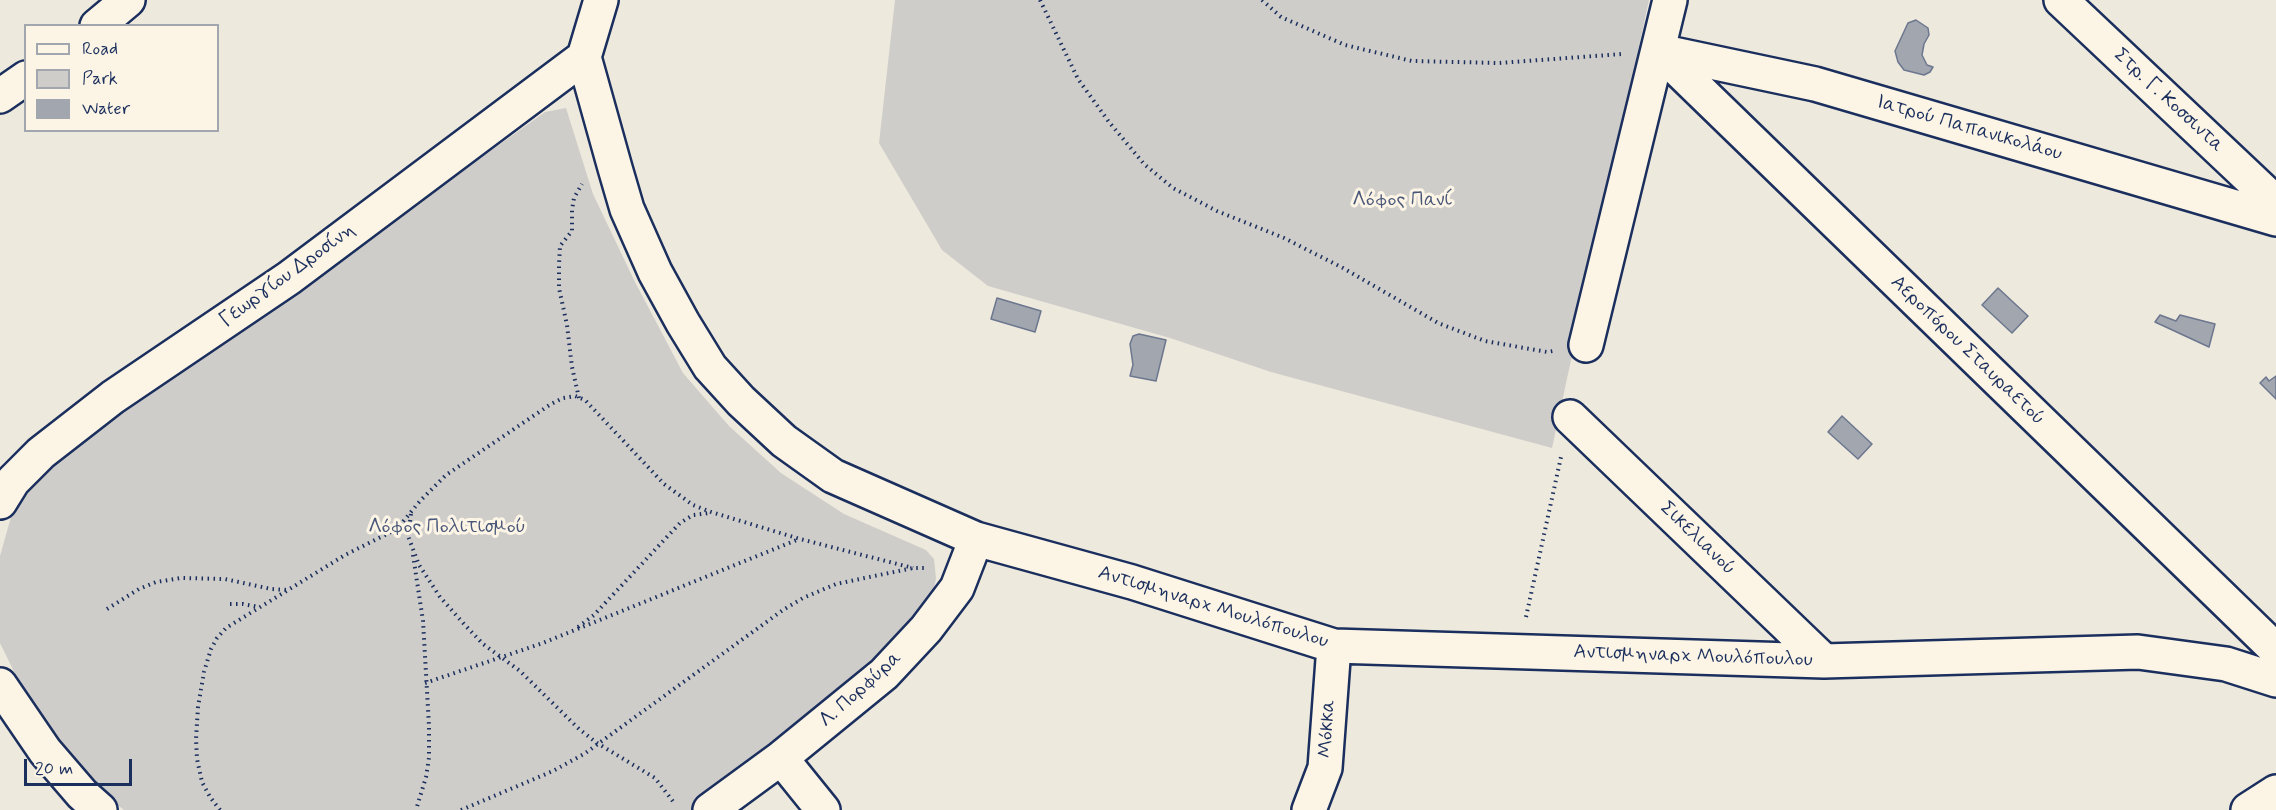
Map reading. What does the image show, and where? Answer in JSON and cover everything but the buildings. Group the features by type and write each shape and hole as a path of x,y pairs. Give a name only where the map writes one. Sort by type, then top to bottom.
{"street":[{"path":"99,24 128,0"},
{"path":"584,57 601,0"},
{"path":"1586,345 1670,0"},
{"name":"Στρ. Γ. Κοσσιντα","path":"2061,0 2276,203"},
{"name":"Ιατρού Παπανικολάου","path":"1659,51 1815,84 2276,219"},
{"name":"Αεροπόρου Σταυραετού","path":"1659,51 2276,650"},
{"name":"Αντισμηναρχ Μουλόπουλου","path":"584,57 627,209 655,272 710,368 784,441 832,476 976,539 1132,582 1334,646 1824,661 2138,652 2226,664 2276,680"},
{"name":"Γεωργίου Δροσίνη","path":"0,502 13,481 41,453 113,397 289,278 584,57"},
{"path":"0,96 24,79"},
{"name":"Σικελιανού","path":"1570,417 1824,661"},
{"name":"Λ. Πορφύρα","path":"710,810 781,758 884,674 926,629 957,588 976,539"},
{"name":"Μόκκα","path":"1309,810 1325,768 1334,646"},
{"path":"0,685 45,751 82,794 100,810"},
{"path":"781,758 823,810"},
{"path":"2248,810 2276,792"}],"path":[{"path":"1040,0 1078,79 1109,122 1144,164 1173,188 1217,211 1284,238 1343,268 1438,323 1485,341 1547,352 1586,345"},
{"path":"1262,0 1281,17 1345,45 1412,61 1499,63 1659,51"},
{"path":"579,398 560,288 560,246 572,231 573,204 581,184 615,168"},
{"path":"220,810 202,782 197,759 198,707 204,672 211,650 226,628 345,555 398,529 420,501 446,476 563,398 574,396 585,400 664,484 693,505 800,538 913,568"},
{"path":"1519,650 1570,417"},
{"path":"574,631 594,615 680,523 693,515 711,512"},
{"path":"411,514 408,536 423,621 429,758 416,810"},
{"path":"426,683 503,659 800,538"},
{"path":"412,550 424,575 440,597 483,644 520,671 579,729 597,743 655,778 679,810"},
{"path":"460,810 553,771 597,743 803,598 836,584 913,568 963,571"},
{"path":"107,609 139,589 156,582 181,578 225,579 271,589 288,590"},
{"path":"230,604 260,607"}],"green space":[{"name":"Λόφος Πανί","path":"895,0 1649,0 1552,448 1271,372 1170,338 988,286 942,250 879,143"},
{"name":"Λόφος Πολιτισμού","path":"566,108 593,194 635,282 683,373 729,426 781,473 844,514 926,550 934,559 936,578 933,594 908,626 834,701 692,810 124,810 92,785 62,750 21,686 0,643 0,556 11,517 35,483 74,443 355,248 545,112"}],"water":[{"path":"1916,20 1928,28 1929,35 1922,55 1927,65 1933,67 1924,75 1904,70 1898,62 1895,51 1908,23"},
{"path":"1998,288 2028,316 2012,333 1982,305"},
{"path":"997,298 1041,311 1035,332 991,319"},
{"path":"2160,315 2176,321 2180,315 2215,324 2209,347 2155,322"},
{"path":"1139,334 1166,340 1156,381 1130,376 1133,365 1130,344 1133,336"},
{"path":"2276,376 2276,399 2260,383 2266,377 2269,381"},
{"path":"1842,416 1872,444 1858,459 1828,432"}]}
